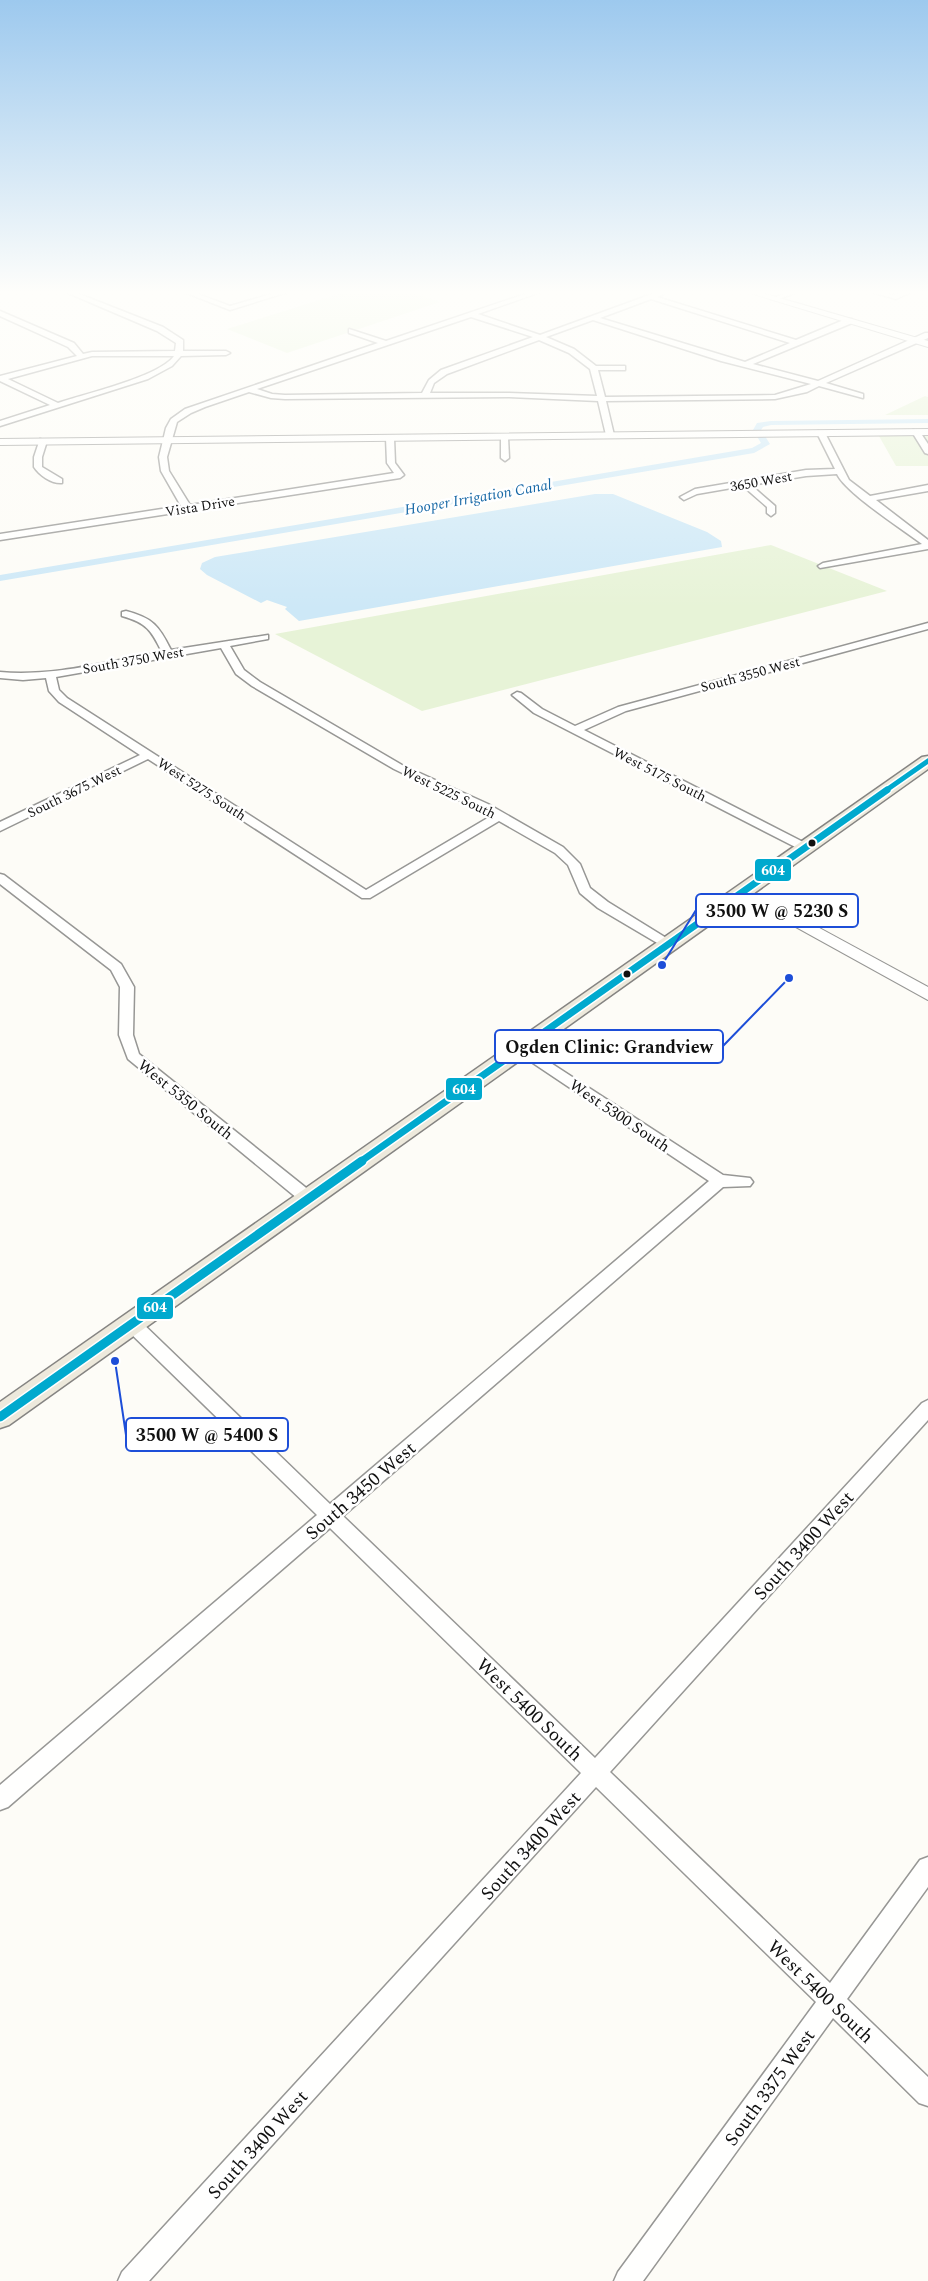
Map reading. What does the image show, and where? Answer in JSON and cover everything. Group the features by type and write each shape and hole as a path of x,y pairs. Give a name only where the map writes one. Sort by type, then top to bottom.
{"main road":[{"path":"0,1417 928,761"}],"street":[{"path":"38,396 56,405"},
{"path":"0,424 83,396"},
{"path":"187,508 165,471 163,457 170,428 180,416 202,405 228,396"},
{"path":"280,396 363,396"},
{"path":"558,396 601,399 778,396"},
{"path":"601,399 610,435"},
{"path":"916,432 928,451"},
{"path":"0,442 928,432"},
{"path":"821,433 845,481 928,545"},
{"path":"504,437 505,458"},
{"name":"Vista Drive","path":"0,537 400,475 391,463 390,438"},
{"path":"43,441 36,460 36,466 40,472 59,480"},
{"name":"3650 West","path":"684,497 695,492 806,473 840,471"},
{"path":"745,484 771,506 770,513"},
{"path":"866,499 928,488"},
{"path":"823,566 928,545"},
{"path":"126,614 141,618 152,625 168,654"},
{"name":"South 3550 West","path":"575,730 622,710 928,626"},
{"name":"South 3750 West","path":"0,675 23,677 50,675 264,637"},
{"name":"West 5225 South","path":"224,644 240,672 256,684 398,767 499,816 559,850 574,864 584,890 603,905 669,944"},
{"name":"West 5275 South","path":"50,675 54,691 63,700 366,894 499,816"},
{"name":"West 5175 South","path":"517,695 538,711 805,848"},
{"name":"South 3675 West","path":"0,827 148,755"},
{"name":"West 5350 South","path":"0,878 116,967 128,987 126,1035 133,1056 309,1198"},
{"path":"744,892 928,994"},
{"name":"West 5300 South","path":"520,1048 720,1181"},
{"path":"720,1181 745,1182"},
{"name":"South 3450 West","path":"0,1799 720,1181"},
{"name":"West 5400 South","path":"132,1324 928,2094"},
{"name":"South 3400 West","path":"131,2281 928,1408"},
{"name":"South 3375 West","path":"627,2281 928,1868"}],"green space":[{"path":"924,396 928,397 928,415 885,415"},
{"path":"928,435 928,466 896,466 879,436"},
{"path":"771,545 887,591 422,711 275,634"}],"water":[{"path":"595,494 613,494 707,532 721,541 722,547 299,621 285,609 287,607 267,600 261,603 207,575 200,569 202,563 215,557"}],"waterway":[{"name":"Hooper Irrigation Canal","path":"0,578 754,450 766,444 757,430 760,425 771,423 928,421"}],"transit line":[{"name":"604","path":"0,1417 928,761"}],"place":[{"name":"3500 W @ 5230 S","path":"662,965"},
{"name":"Ogden Clinic: Grandview","path":"789,978"},
{"name":"3500 W @ 5400 S","path":"115,1361"}]}
